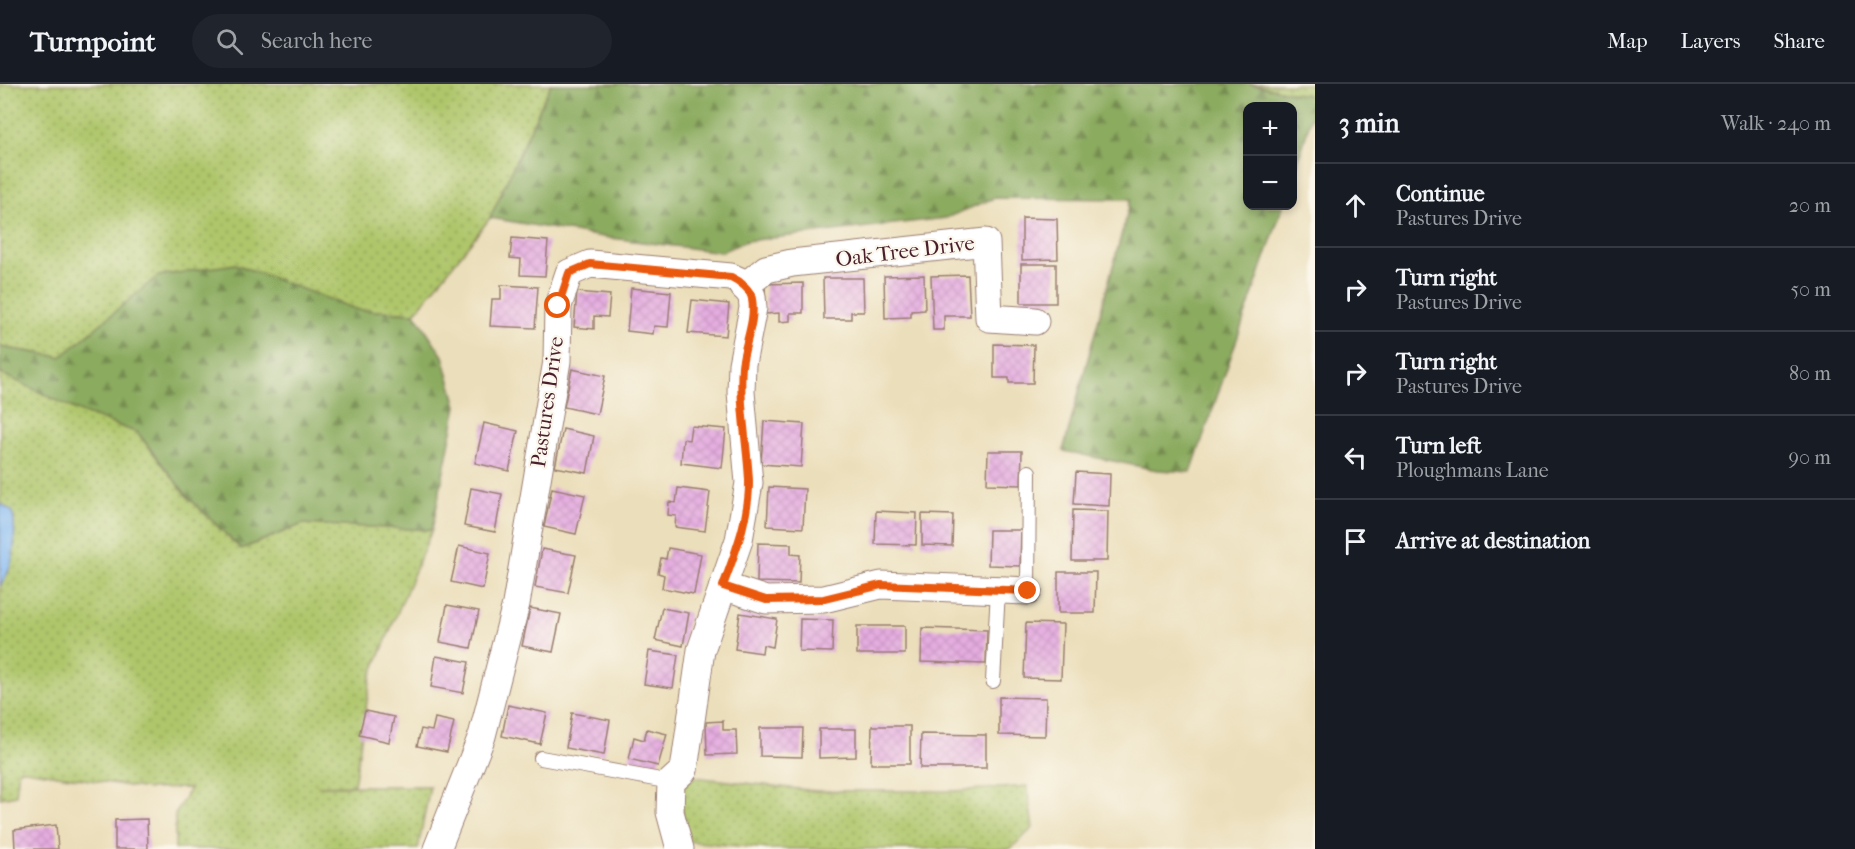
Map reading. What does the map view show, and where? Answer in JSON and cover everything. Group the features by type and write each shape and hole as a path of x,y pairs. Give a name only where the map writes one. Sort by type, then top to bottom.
{"street":[{"name":"Oak Tree Drive","path":"744,287 766,269 792,263 986,242 989,318 1035,321"},
{"name":"Pastures Drive","path":"437,849 482,736 516,604 557,361 558,306 569,273 590,264 712,273 740,281 744,287"},
{"path":"680,849 670,812 672,782 684,770 701,650 740,540 749,483 741,392 742,364 753,308 752,296 744,287"},
{"path":"723,586 766,600 824,599 881,585 1028,591"}],"lane":[{"path":"1028,591 1029,472"},
{"path":"993,681 998,590"},
{"path":"541,758 672,782"}],"green space":[{"path":"0,84 551,84 490,218 415,313 358,310 235,264 61,357 0,347"},
{"path":"551,84 1249,84 1315,97 1315,105 1297,165 1297,102 1243,102 1243,210 1282,210 1191,472 1157,470 1063,451 1131,199 994,198 946,218 746,241 721,252 603,237 490,218"},
{"path":"1249,84 1315,84 1315,97"},
{"path":"235,264 358,310 415,313 443,356 457,406 432,530 303,524 241,549 187,496 138,433 81,412 0,373 0,347 61,357 158,276"},
{"path":"0,373 138,433 187,496 241,549 303,524 432,530 371,676 354,785 317,786 430,786 418,849 175,849 175,814 190,788 148,789 19,769 16,795 0,798"},
{"path":"694,777 816,791 955,791 1027,786 1033,828 1010,849 770,849 687,841 679,790"}],"water":[{"path":"0,503 13,512 14,550 9,569 0,586"}],"building":[{"path":"1022,218 1057,219 1058,259 1022,260"},
{"path":"512,238 548,241 545,276 520,275 521,259 510,258"},
{"path":"1021,264 1056,264 1056,303 1021,303"},
{"path":"924,275 925,310 911,311 911,317 885,318 884,276"},
{"path":"968,275 970,316 944,316 944,330 933,330 931,276"},
{"path":"823,278 863,278 864,312 851,312 851,319 824,319"},
{"path":"803,283 803,313 790,313 790,321 779,322 779,313 766,314 765,284"},
{"path":"501,285 538,287 535,328 490,326 492,299 501,299"},
{"path":"631,288 671,292 668,327 654,326 653,334 627,331"},
{"path":"577,292 610,295 608,317 594,316 594,329 574,327"},
{"path":"692,300 729,304 726,336 688,333"},
{"path":"994,344 1034,345 1033,383 1009,383 1009,378 994,378"},
{"path":"572,369 605,376 597,414 564,407"},
{"path":"764,421 804,424 801,467 761,464"},
{"path":"484,423 518,431 509,471 475,463"},
{"path":"691,426 726,429 722,468 681,463 683,439 689,440"},
{"path":"563,429 594,436 587,473 555,467"},
{"path":"988,451 1022,451 1021,485 987,484"},
{"path":"1076,472 1110,474 1109,506 1074,504"},
{"path":"769,487 805,489 803,528 767,526"},
{"path":"471,488 502,494 495,532 464,526"},
{"path":"552,488 585,495 576,534 544,527"},
{"path":"678,488 710,492 705,531 675,527 676,516 668,515 669,502 676,503"},
{"path":"1073,510 1108,511 1107,561 1072,561"},
{"path":"876,511 917,513 916,545 875,544"},
{"path":"922,514 953,515 952,546 922,545"},
{"path":"989,530 1021,530 1020,566 988,565"},
{"path":"758,543 791,544 791,554 800,555 799,583 757,582"},
{"path":"459,546 490,553 483,589 451,582"},
{"path":"668,548 701,554 694,594 662,588 664,575 658,573 661,558 666,559"},
{"path":"542,549 576,555 568,593 535,587"},
{"path":"1058,572 1096,572 1095,613 1058,613"},
{"path":"447,605 479,611 471,648 440,642"},
{"path":"530,608 561,614 553,652 522,646"},
{"path":"662,608 689,613 683,646 655,640"},
{"path":"740,613 777,619 773,647 763,645 762,653 735,649"},
{"path":"800,619 833,620 832,652 799,651"},
{"path":"1026,623 1063,624 1061,679 1024,678"},
{"path":"857,626 905,626 905,654 857,654"},
{"path":"922,628 987,630 986,664 921,662"},
{"path":"649,651 678,655 673,688 644,684"},
{"path":"436,656 469,662 463,693 431,687"},
{"path":"999,697 1046,698 1045,736 999,735"},
{"path":"508,705 547,713 540,744 502,736"},
{"path":"365,711 394,717 389,742 359,735"},
{"path":"572,713 610,720 604,755 566,748"},
{"path":"435,718 454,722 447,752 417,746 421,729 432,731"},
{"path":"723,721 723,730 736,730 737,754 707,755 706,722"},
{"path":"872,726 910,726 910,764 871,764"},
{"path":"760,728 803,728 802,757 760,756"},
{"path":"647,729 667,734 658,766 629,759 634,737 644,740"},
{"path":"819,729 856,729 856,757 819,758"},
{"path":"921,734 986,735 986,768 920,768"},
{"path":"147,819 148,849 115,849 115,820"},
{"path":"56,825 58,849 15,849 14,830"}],"route":[{"path":"558,306 569,273 580,266 590,264 712,273 740,281 752,296 753,308 742,364 741,392 749,483 740,540 723,586 766,600 824,599 881,585 1028,591"}]}
